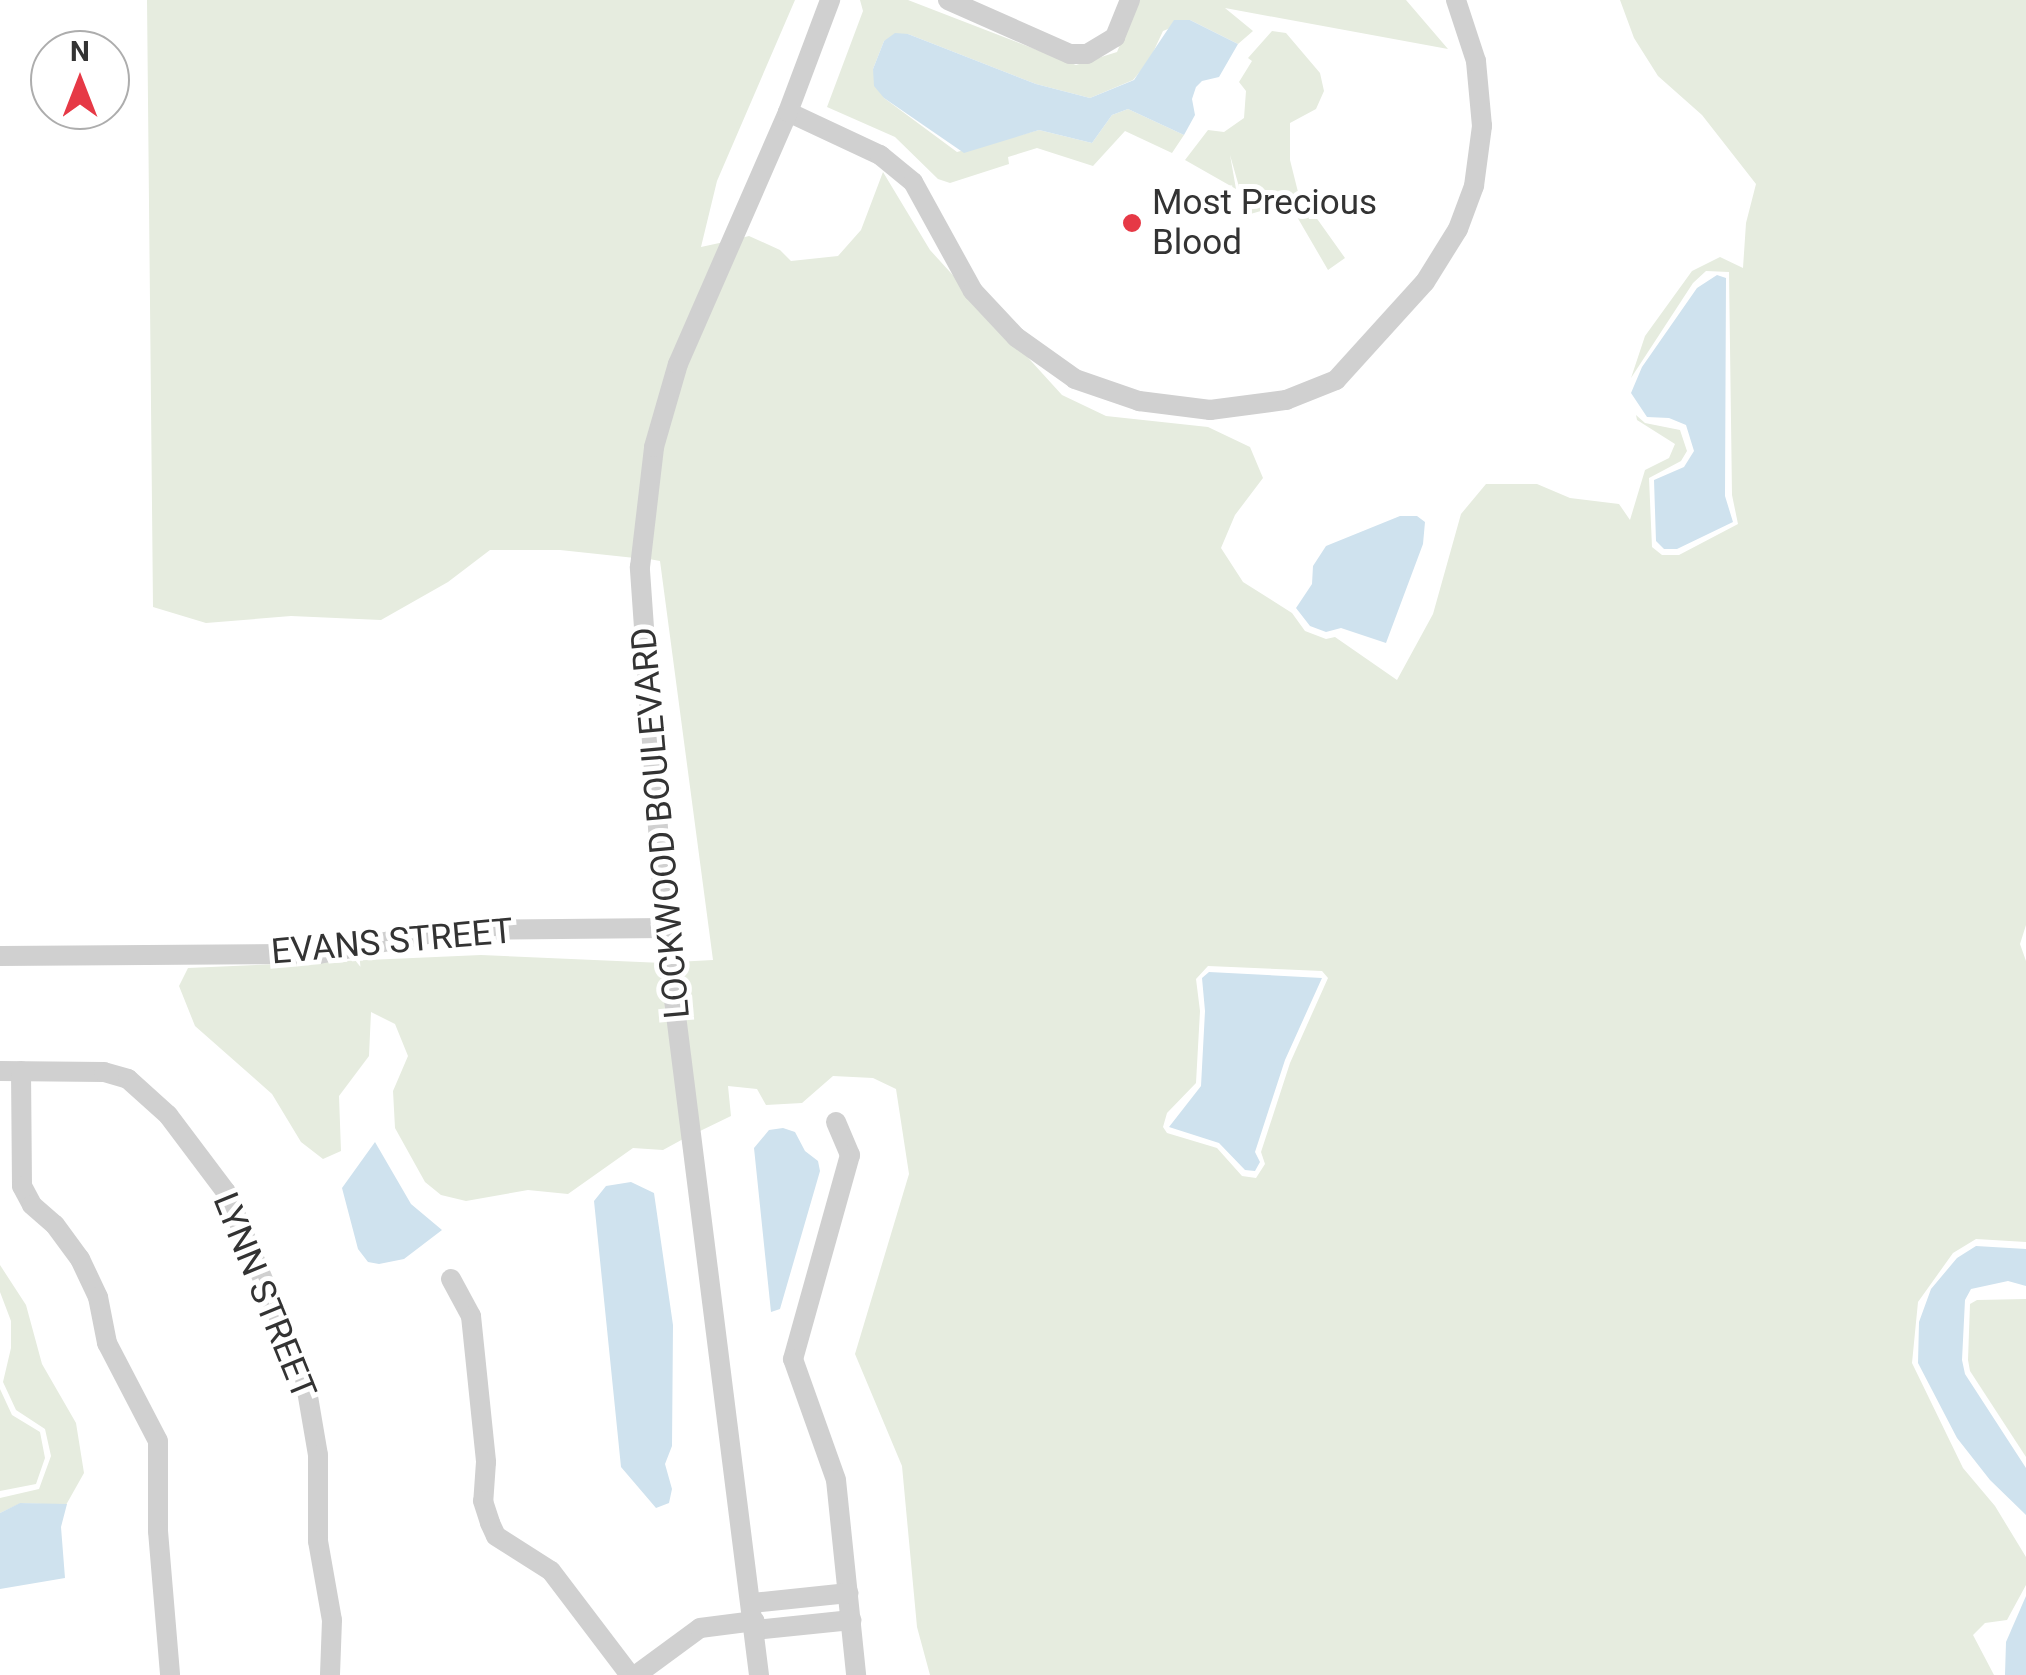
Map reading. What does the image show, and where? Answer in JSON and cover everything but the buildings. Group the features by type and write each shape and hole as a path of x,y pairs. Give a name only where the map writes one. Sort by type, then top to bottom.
{"street":[{"name":"LOCKWOOD BOULEVARD","path":"759,1675 665,928 640,567 654,447 678,364 788,112 830,0"},
{"path":"948,0 1070,54 1088,54 1114,37 1130,0"},
{"path":"788,112 880,155 913,182 973,291 1016,337 1075,379 1139,401 1210,410 1286,400 1336,380 1425,282 1458,230 1474,186 1482,126 1476,61 1456,0"},
{"name":"EVANS STREET","path":"0,956 319,954 450,930 665,928"},
{"path":"11,1071 22,1186 32,1205 80,1259 98,1297 107,1343 158,1441 158,1531 170,1675"},
{"name":"LYNN STREET","path":"11,1071 104,1072 128,1079 168,1115 226,1192 305,1379 318,1455 318,1541 332,1620 330,1675"},
{"path":"836,1122 850,1156 793,1359 836,1480 856,1675"},
{"path":"451,1279 471,1316 486,1462 484,1501 490,1523 496,1536 551,1570 633,1675 700,1628 848,1593"},
{"path":"754,1618 851,1620"}],"shaded area":[{"path":"147,0 795,0 717,181 701,247 724,242 672,361 635,558 560,550 490,550 448,582 381,620 291,616 206,623 153,607"},
{"path":"860,0 908,0 1076,65 1117,52 1139,0 1406,0 1448,49 1225,8 1253,31 1238,44 1190,20 1163,31 1149,61 1133,80 1090,98 1036,84 908,34 884,41 873,69 884,98 957,152 1039,130 1092,143 1112,115 1128,109 1184,135 1172,153 1125,131 1093,166 1037,148 1008,157 1009,164 950,183 938,179 895,137 827,107 863,11"},
{"path":"1620,0 2026,0 2026,925 2020,944 2026,961 2026,1242 1976,1239 1953,1253 1918,1302 1912,1363 1963,1468 1995,1506 2026,1557 2026,1585 2007,1620 1985,1623 1973,1635 1994,1675 930,1675 917,1627 902,1466 855,1354 909,1174 896,1089 873,1078 833,1076 802,1103 766,1105 757,1089 728,1086 731,1116 698,1132 676,962 713,960 660,561 649,559 660,448 684,368 741,238 749,236 780,250 791,261 838,256 861,230 883,172 930,250 1062,395 1106,416 1208,427 1250,447 1263,478 1235,515 1221,548 1243,582 1292,613 1305,631 1326,639 1335,637 1397,680 1433,614 1461,514 1486,484 1537,484 1570,498 1619,504 1630,520 1645,470 1669,458 1675,444 1637,420 1636,415 1645,423 1680,430 1687,451 1681,461 1649,478 1652,547 1662,555 1679,555 1738,524 1732,495 1729,272 1706,271 1693,283 1631,378 1645,336 1692,271 1720,257 1743,268 1746,223 1756,184 1702,115 1658,76 1634,38","holes":["1208,966 1322,971 1328,978 1290,1063 1261,1152 1265,1164 1256,1178 1242,1176 1217,1148 1167,1133 1163,1127 1167,1113 1196,1083 1200,1011 1196,979"]},
{"path":"1272,31 1286,33 1320,73 1324,91 1316,109 1290,123 1290,160 1298,192 1345,258 1328,270 1289,203 1247,215 1230,155 1236,189 1185,160 1208,130 1224,132 1244,118 1246,91 1239,82 1252,61 1248,58"},
{"path":"481,955 663,963 685,1138 663,1150 633,1148 568,1194 528,1190 466,1201 441,1195 425,1182 395,1128 393,1091 408,1056 395,1024 371,1012 369,1056 339,1096 341,1151 323,1159 301,1142 272,1094 195,1026 179,986 188,968"},
{"path":"0,1265 26,1305 42,1364 76,1423 84,1473 66,1505 21,1503 0,1513 0,1498 39,1489 51,1456 45,1429 16,1410 3,1382 11,1348 11,1321 0,1292"},
{"path":"2026,1299 2026,1457 1970,1371 1968,1360 1970,1304 1977,1300"},
{"path":"0,1389 12,1415 40,1432 45,1458 36,1484 0,1491"}],"water":[{"path":"1174,20 1190,20 1238,44 1219,77 1202,81 1196,87 1192,99 1195,115 1184,135 1128,109 1112,115 1092,143 1039,130 964,153 884,98 874,86 873,69 884,41 895,33 908,34 1036,84 1090,98 1134,80"},
{"path":"1717,275 1726,278 1725,496 1733,522 1677,549 1664,549 1656,541 1654,480 1684,467 1694,451 1686,425 1669,418 1647,417 1631,393 1642,367 1697,288"},
{"path":"1400,516 1417,516 1425,522 1423,544 1386,643 1341,628 1326,632 1310,626 1296,608 1312,584 1313,566 1326,546"},
{"path":"1209,972 1322,978 1285,1060 1255,1152 1260,1162 1255,1171 1245,1170 1219,1143 1169,1127 1201,1086 1205,1011 1202,978"},
{"path":"783,1128 795,1132 805,1151 818,1161 820,1171 780,1309 771,1312 754,1148 769,1130"},
{"path":"375,1142 411,1204 442,1230 404,1259 379,1264 368,1262 358,1249 342,1188"},
{"path":"631,1182 654,1193 673,1325 672,1446 665,1464 672,1489 669,1503 656,1508 621,1467 594,1201 606,1186"},
{"path":"1976,1246 2026,1249 2026,1286 2008,1281 1971,1289 1965,1300 1962,1360 1965,1374 2026,1468 2026,1515 1990,1480 1957,1438 1918,1363 1919,1322 1931,1289 1957,1258"},
{"path":"20,1503 67,1504 61,1527 65,1578 0,1589 0,1513"},
{"path":"2026,1596 2026,1675 2005,1675 2006,1642"}],"place":[{"name":"Most Precious Blood","path":"1132,223"}]}
